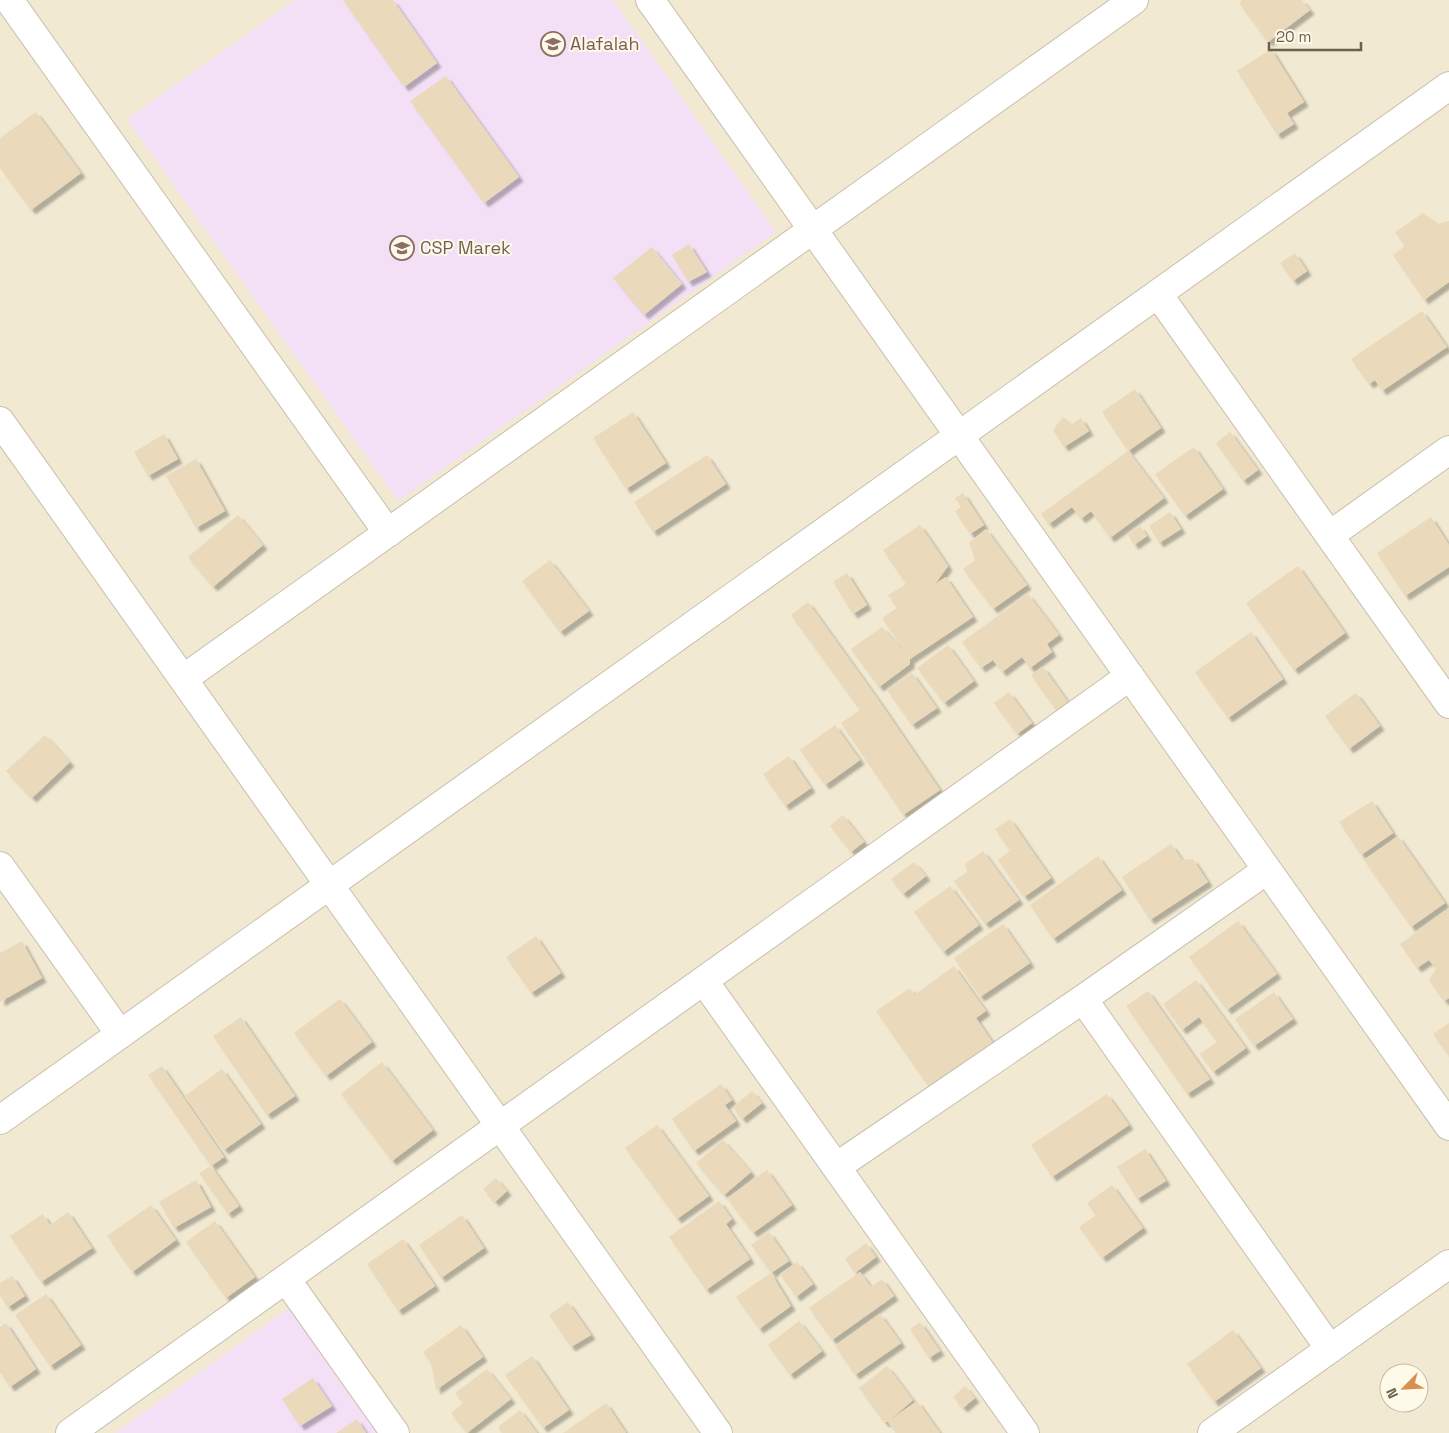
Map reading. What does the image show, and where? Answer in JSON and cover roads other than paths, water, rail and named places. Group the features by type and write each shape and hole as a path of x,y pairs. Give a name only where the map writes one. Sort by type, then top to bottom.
{"street":[{"path":"9,0 388,533"},
{"path":"183,679 1134,0"},
{"path":"651,1 1449,1126"},
{"path":"0,1120 1449,86"},
{"path":"1158,294 1449,704"},
{"path":"0,421 718,1433"},
{"path":"1330,535 1449,450"},
{"path":"70,1433 1130,676"},
{"path":"0,866 120,1034"},
{"path":"836,1167 1083,1000 1267,870"},
{"path":"704,981 1025,1433"},
{"path":"1083,1000 1330,1348"},
{"path":"1212,1433 1449,1264"},
{"path":"286,1279 395,1433"}],"place":[{"name":"Alafalah","path":"553,44"},
{"name":"CSP Marek","path":"402,248"}]}
